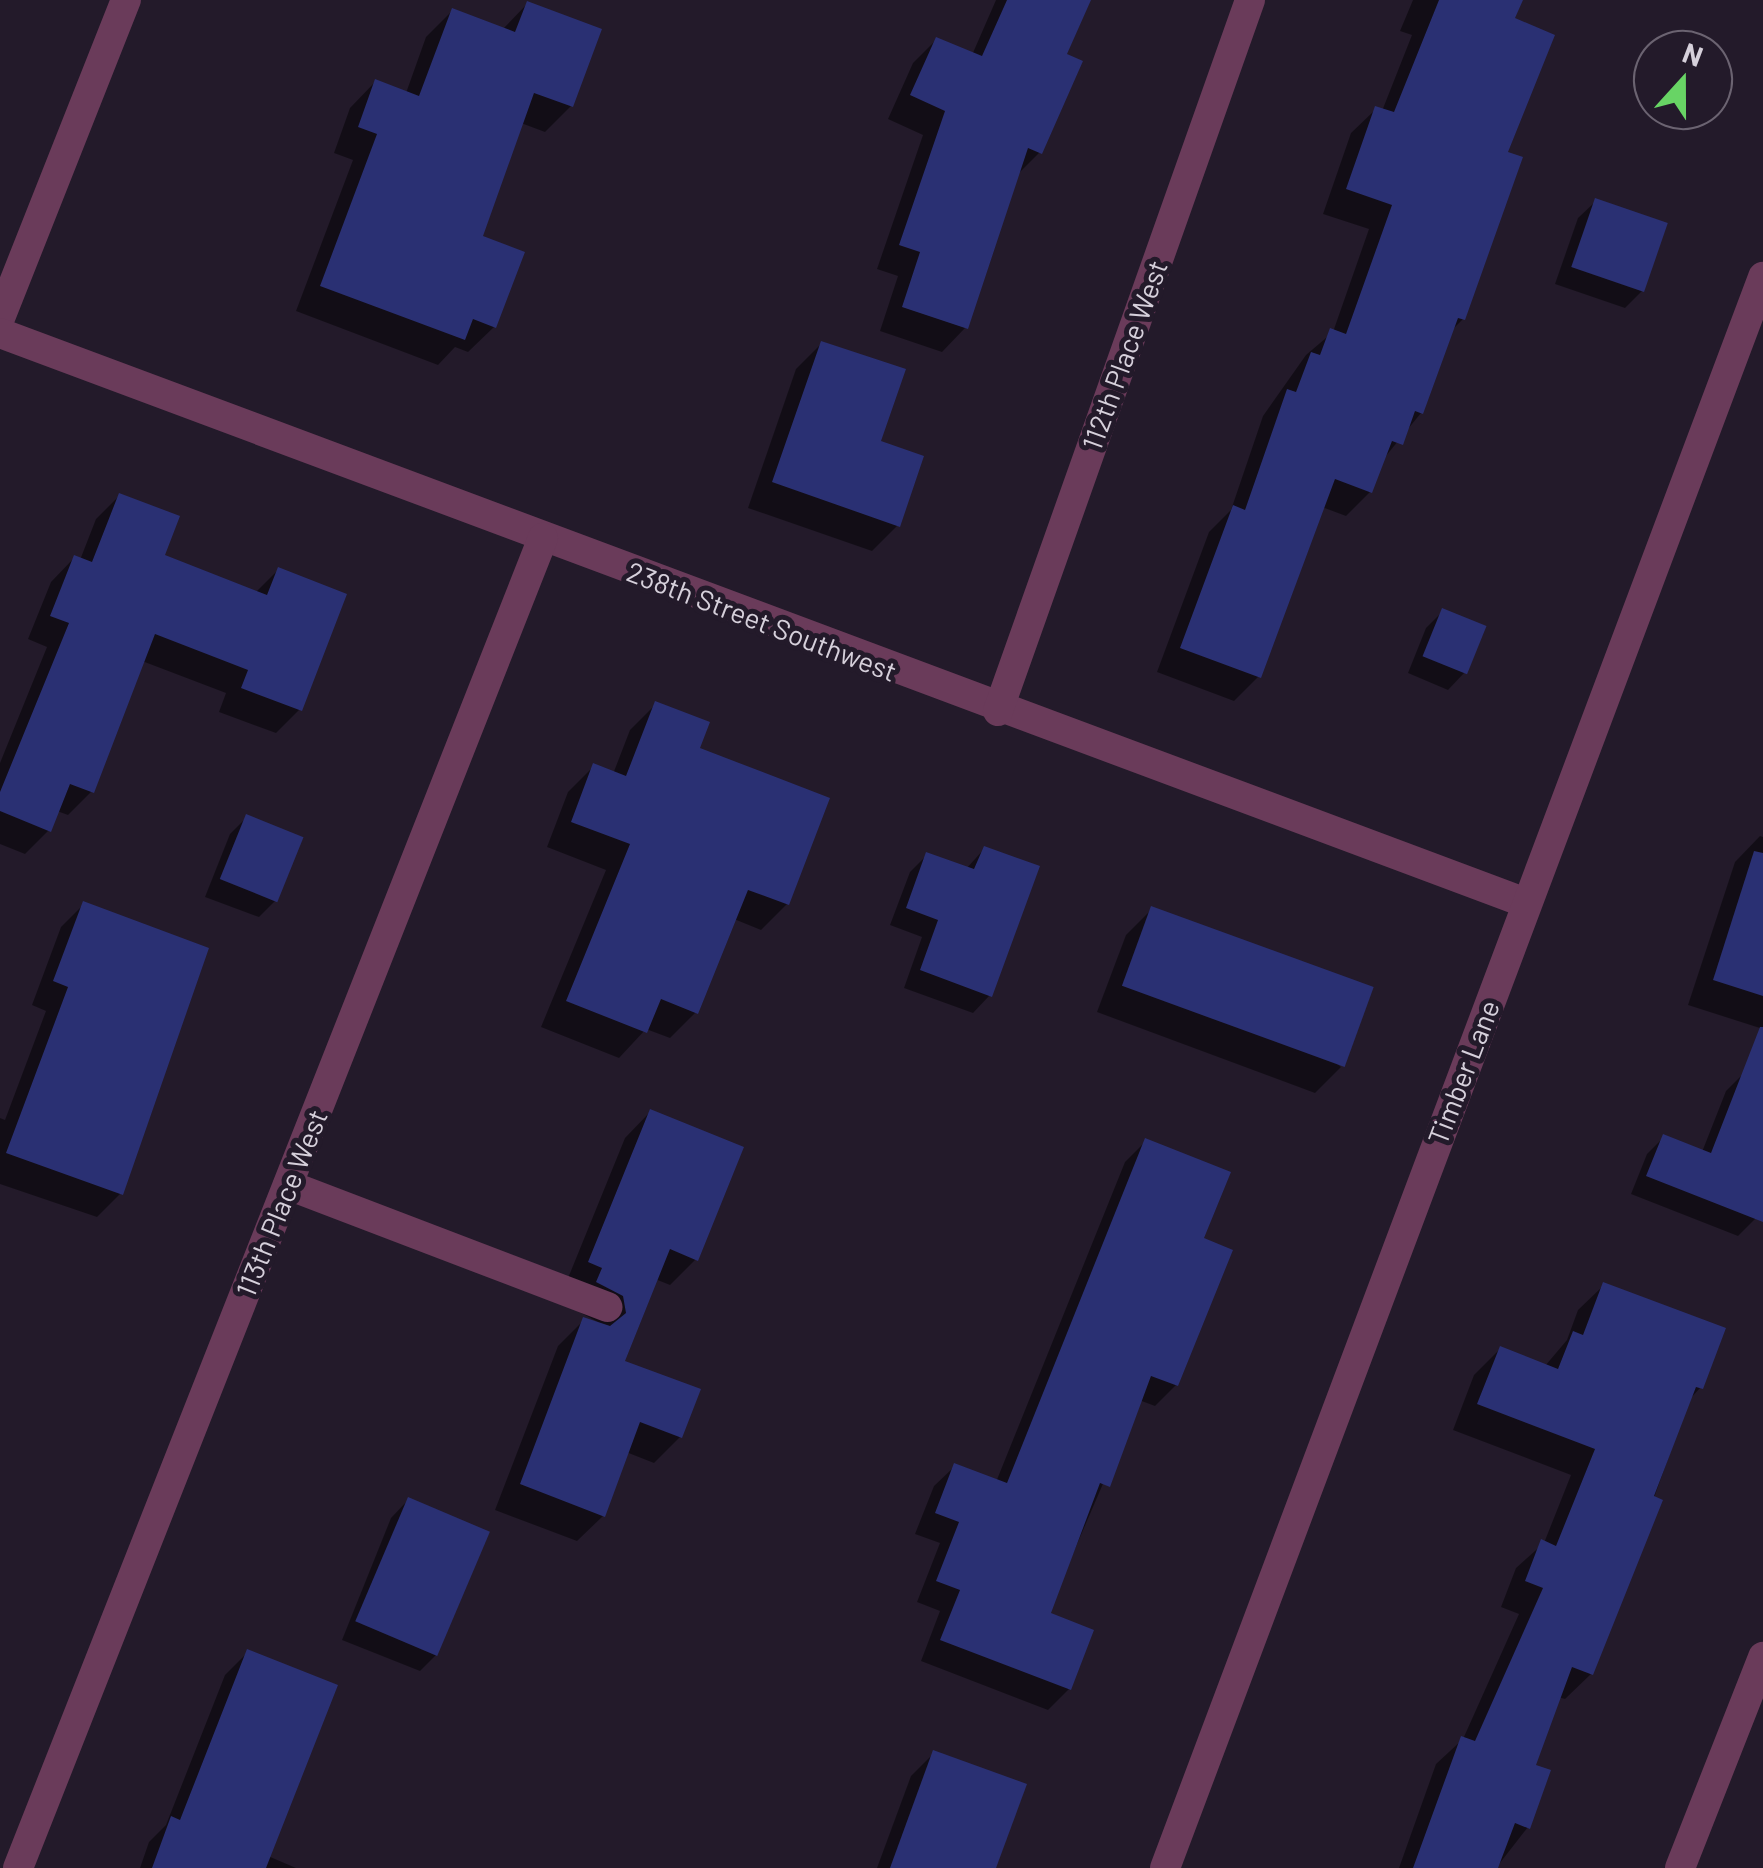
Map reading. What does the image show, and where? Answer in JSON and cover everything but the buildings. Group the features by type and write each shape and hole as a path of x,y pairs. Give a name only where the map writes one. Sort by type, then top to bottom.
{"street":[{"path":"0,318 126,0"},
{"name":"112th Place West","path":"998,711 1250,0"},
{"name":"Timber Lane","path":"1165,1868 1763,278"},
{"name":"238th Street Southwest","path":"0,333 998,711 1526,903"},
{"name":"113th Place West","path":"18,1868 543,538"},
{"path":"288,1185 608,1306"},
{"path":"1680,1868 1763,1657"}]}
